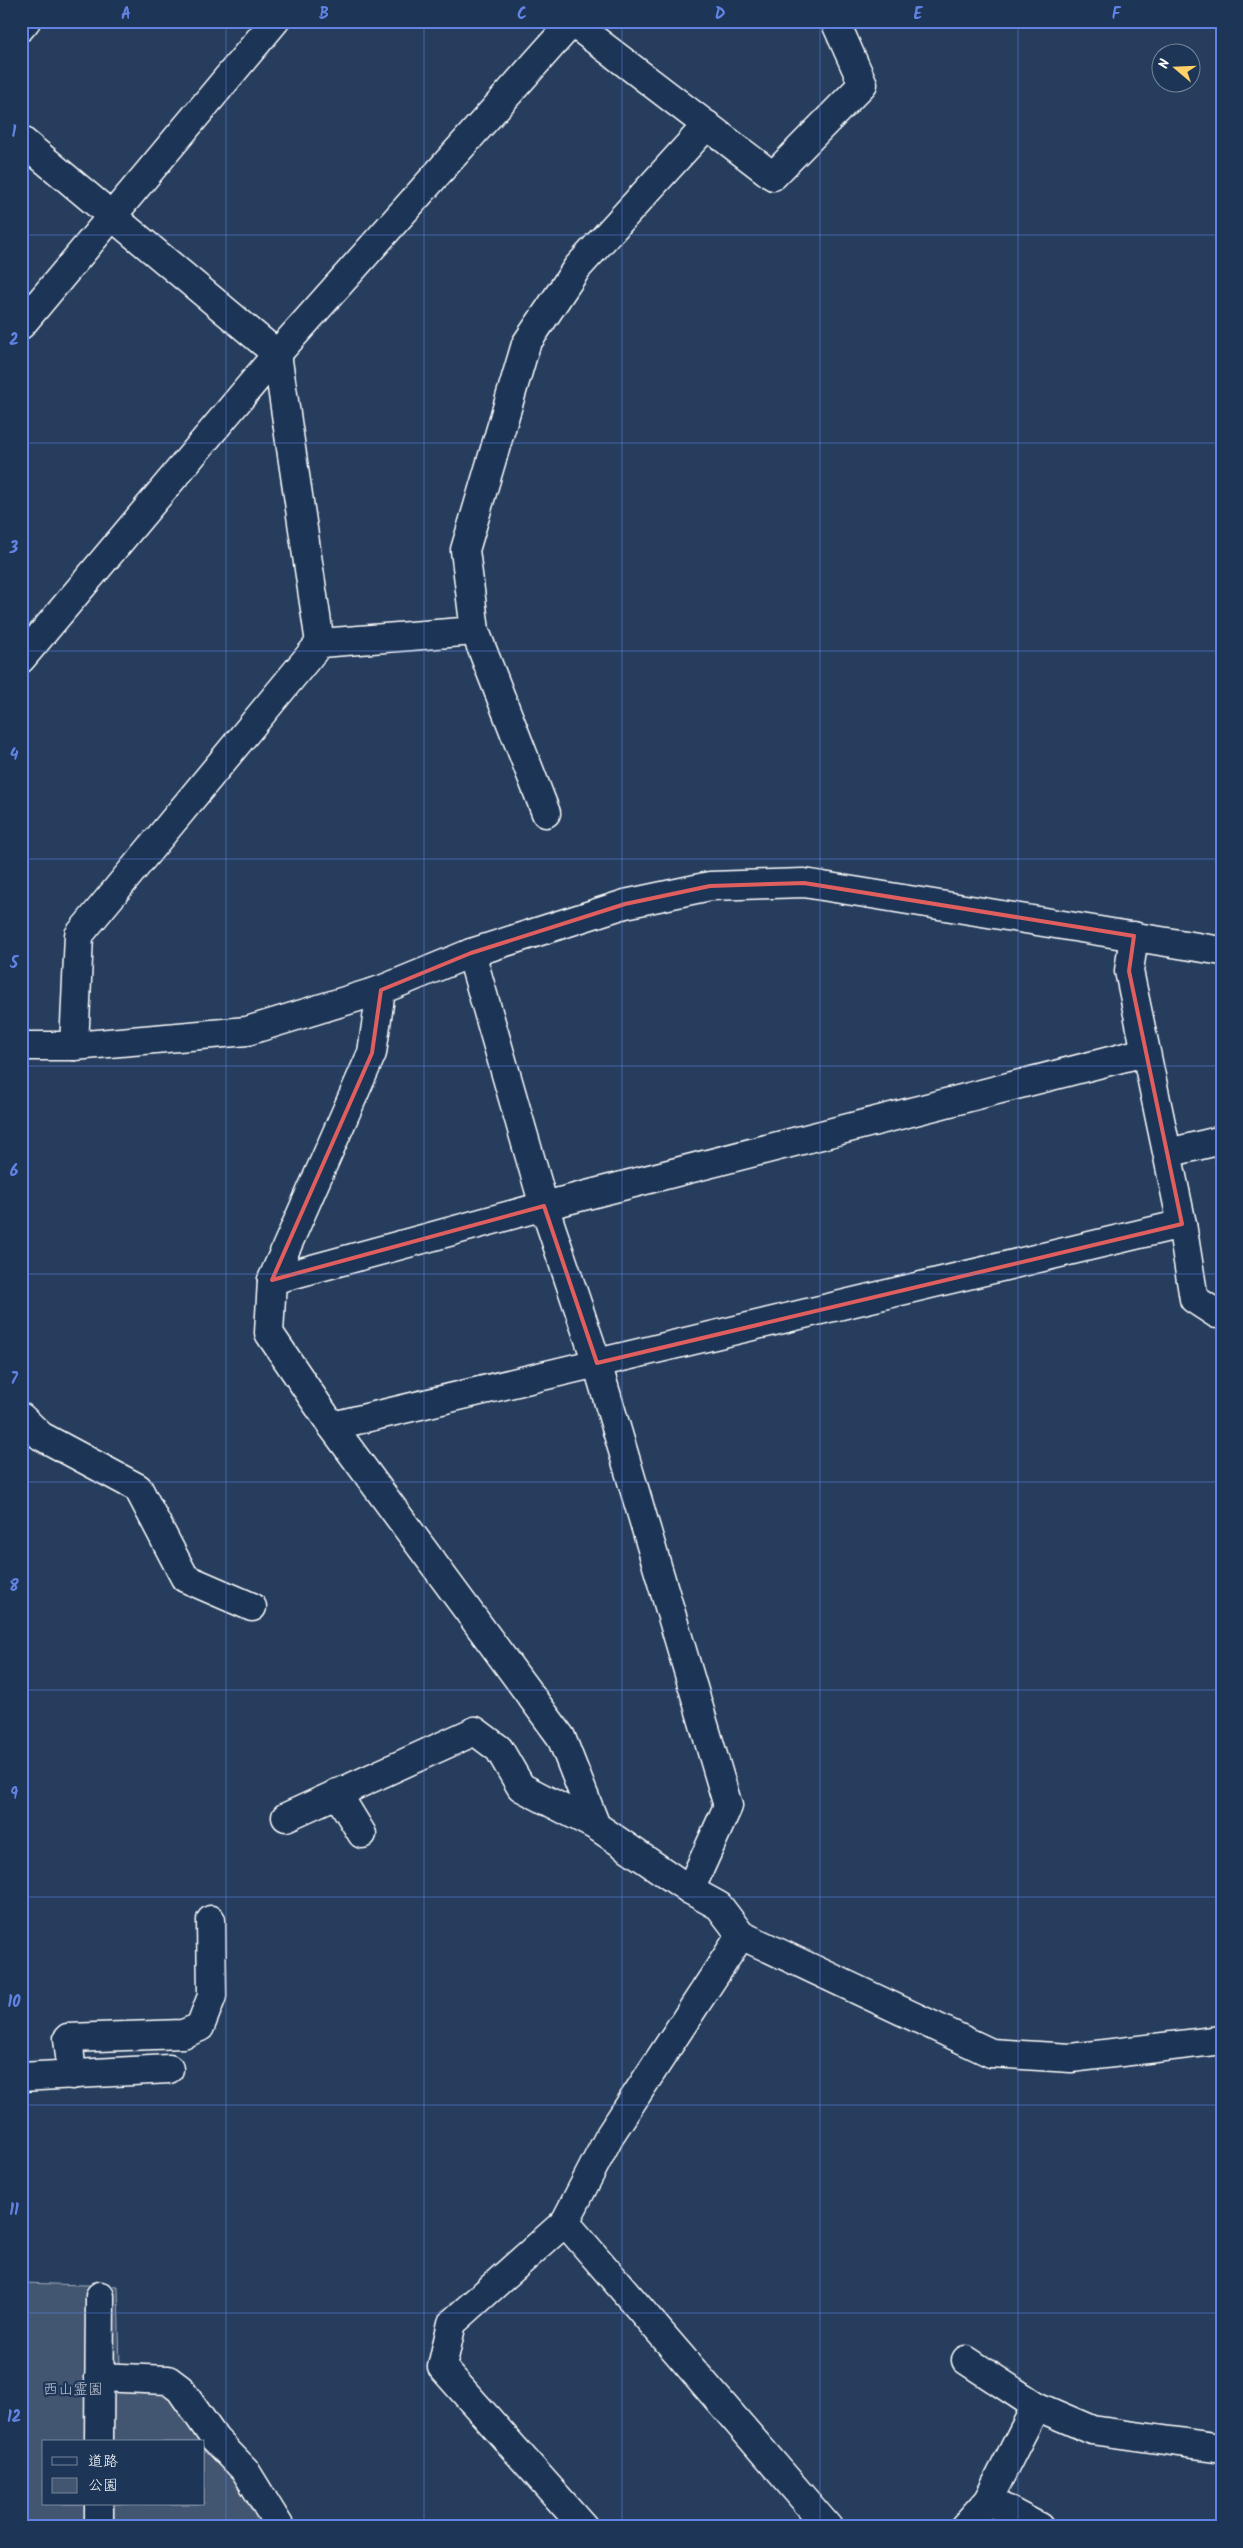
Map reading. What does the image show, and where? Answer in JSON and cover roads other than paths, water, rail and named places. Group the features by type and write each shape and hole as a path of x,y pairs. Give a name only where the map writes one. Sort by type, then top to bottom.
{"street":[{"path":"21,27 26,21"},
{"path":"21,325 275,21"},
{"path":"21,659 277,354 573,22 774,176 863,84 835,21"},
{"path":"546,814 475,631 464,550 526,344 577,268 707,125"},
{"path":"21,140 277,354 320,642"},
{"path":"74,1046 79,935 320,642 475,631"},
{"path":"21,1046 74,1046 247,1031 381,990 471,953 625,904 710,886 804,883 1222,951"},
{"path":"1134,936 1129,971 1168,1153 1194,1299 1217,1314 1222,1314"},
{"path":"471,953 544,1206 597,1363 728,1806 690,1890"},
{"path":"381,990 372,1053 272,1280 270,1333 332,1426 561,1736 596,1826"},
{"path":"272,1280 544,1206 1145,1052"},
{"path":"1168,1153 1222,1140"},
{"path":"332,1426 1182,1224"},
{"path":"21,1417 41,1436 138,1488 185,1578 252,1607"},
{"path":"286,1817 475,1731 500,1749 521,1787 596,1826 690,1890 720,1906 741,1935 991,2053 1071,2058 1222,2040"},
{"path":"337,1794 362,1834"},
{"path":"72,2075 68,2038 184,2034 200,2026 212,1996 211,1920"},
{"path":"584,2527 442,2367 452,2323 565,2222 610,2135 741,1935"},
{"path":"21,2077 169,2069"},
{"path":"565,2222 828,2527"},
{"path":"99,2440 100,2296"},
{"path":"966,2360 1036,2406 1092,2430 1222,2448"},
{"path":"99,2377 168,2380 180,2389 214,2439 246,2470 280,2527"},
{"path":"964,2527 988,2500 1036,2406"},
{"path":"988,2500 1039,2527"},
{"path":"99,2506 99,2527"}],"park label":[{"name":"西山霊園","path":"73,2390"}]}
